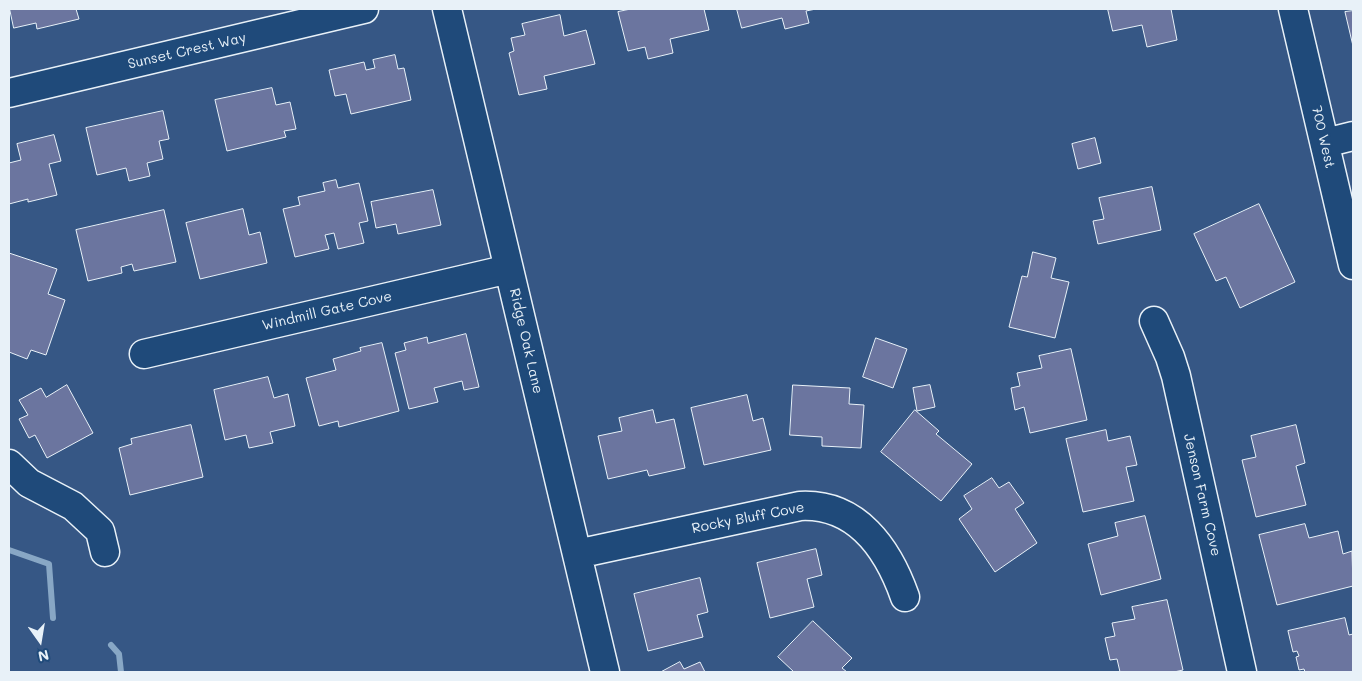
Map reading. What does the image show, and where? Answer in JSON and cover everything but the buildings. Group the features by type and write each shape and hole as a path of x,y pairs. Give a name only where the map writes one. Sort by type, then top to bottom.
{"street":[{"name":"Sunset Crest Way","path":"9,93 364,9"},
{"name":"Ridge Oak Lane","path":"447,9 605,672"},
{"name":"700 West","path":"1293,9 1353,265"},
{"path":"1325,143 1353,136"},
{"name":"Windmill Gate Cove","path":"144,354 509,269"},
{"name":"Jenson Farm Cove","path":"1154,321 1176,376 1242,672"},
{"path":"9,464 29,483 73,506 100,531 104,552"},
{"name":"Rocky Bluff Cove","path":"577,554 800,506 818,506 835,510 862,526 889,560 905,597"}],"waterway":[{"path":"9,550 49,564 53,618"},
{"path":"111,645 119,654 121,672"}]}
